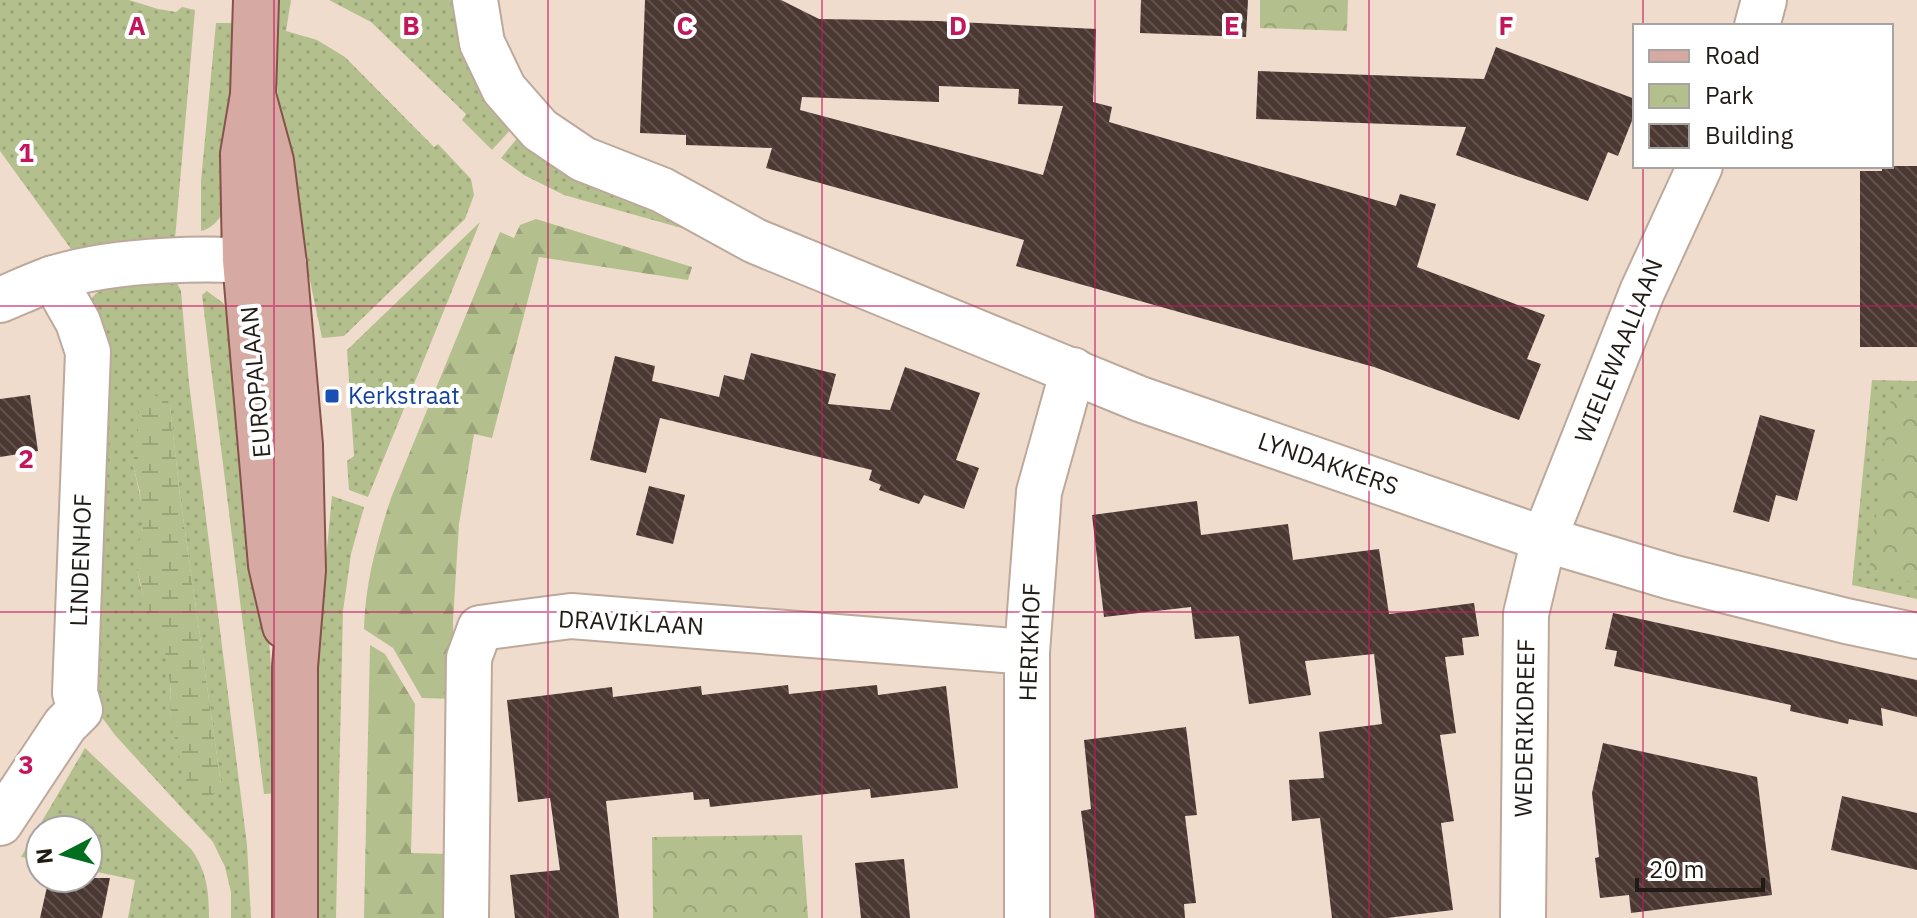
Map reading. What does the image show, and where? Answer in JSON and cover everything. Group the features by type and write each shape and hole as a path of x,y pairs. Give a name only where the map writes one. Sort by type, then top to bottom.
{"main road":[{"name":"EUROPALAAN","path":"256,0 253,95 271,161 265,262 300,445 303,570 295,667 295,918"}],"street":[{"name":"LYNDAKKERS","path":"475,0 482,43 504,89 540,130 583,159 662,190 755,241 1140,399 1544,539 1671,577 1917,636"},
{"path":"1758,24 1764,0"},
{"name":"WIELEWAALLAAN","path":"1544,539 1642,292 1699,168"},
{"path":"0,300 53,278 137,263 265,262"},
{"name":"LINDENHOF","path":"0,823 65,725 80,710 75,693 88,352 78,322 53,278"},
{"name":"HERIKHOF","path":"1027,918 1027,652 1039,492 1073,370"},
{"name":"WEDERIKDREEF","path":"1523,918 1526,614 1544,539"},
{"name":"DRAVIKLAAN","path":"466,918 469,658 480,628 571,616 1027,652"}],"green space":[{"path":"0,0 129,0 176,12 182,7 195,10 175,239 71,249 0,151"},
{"path":"274,0 291,0 286,31 317,40 345,57 434,147 438,144 471,179 474,195 465,219 344,336 322,338 282,147"},
{"path":"329,0 459,0 512,128 492,150 462,120 466,114 371,22"},
{"path":"1260,0 1348,0 1347,31 1260,28"},
{"path":"216,23 232,23 232,189 218,220 201,231 201,181"},
{"path":"519,136 687,225 685,229 564,195 524,175 501,158"},
{"path":"536,219 692,267 688,280 539,257 492,438 474,434 459,524 453,620 454,699 422,698 393,648 364,629 373,562 391,498 500,232 514,238 520,225"},
{"path":"480,222 368,497 349,490 347,461 354,456 347,350"},
{"path":"177,283 181,291 189,383 247,845 251,918 231,918 231,892 225,867 213,842 115,735 92,704 90,303 103,289 114,286","holes":["170,406 221,784 170,718 168,664 137,568 143,518 133,465"]},
{"path":"207,291 223,303 231,315 270,652 277,793 264,794 202,295"},
{"path":"1872,380 1917,381 1917,599 1852,585"},
{"path":"152,395 167,399 170,406 221,784 215,793 202,799 191,792 177,749 170,718 171,689 166,656 145,604 136,565 143,529 140,492 133,465 140,404"},
{"path":"1891,398 1917,399 1917,583 1869,572"},
{"path":"332,496 364,507 351,554 343,611 336,918 316,918 316,663"},
{"path":"370,645 385,654 415,704 411,853 449,854 448,918 364,918"},
{"path":"85,748 191,849 201,865 206,882 209,918 128,918 135,880 104,873 104,814 46,814"},
{"path":"802,835 808,918 653,918 652,837"}],"building":[{"path":"645,0 781,0 819,19 1096,29 1093,102 1112,107 1109,122 1396,206 1400,194 1436,204 1417,267 1545,315 1527,359 1541,364 1519,420 1374,367 1016,266 1024,240 766,168 772,148 686,145 686,135 640,133","holes":["939,86 1019,89 1018,104 1063,106 1043,175 800,110 802,97 939,102"]},
{"path":"1141,0 1248,0 1246,37 1140,33"},
{"path":"1496,47 1633,98 1633,118 1618,156 1608,152 1588,201 1456,155 1466,127 1256,119 1258,71 1484,79"},
{"path":"1893,166 1917,166 1917,347 1860,347 1860,171 1882,171 1882,168"},
{"path":"751,353 836,374 828,404 890,410 905,367 980,393 956,460 979,468 964,509 924,495 919,504 879,490 881,485 869,480 872,470 660,418 646,473 590,460 615,356 655,366 652,381 719,397 724,375 744,380"},
{"path":"30,395 38,451 0,457 0,399"},
{"path":"1760,415 1815,430 1797,501 1776,495 1769,522 1733,512"},
{"path":"649,486 685,495 673,544 636,535"},
{"path":"1197,501 1201,535 1288,524 1293,560 1379,549 1389,614 1474,603 1479,636 1462,638 1464,655 1445,657 1456,733 1440,735 1454,821 1441,823 1453,910 1387,918 1332,918 1320,818 1292,821 1289,780 1324,778 1319,732 1382,724 1374,654 1305,661 1311,695 1249,704 1239,636 1195,639 1191,607 1104,617 1092,515"},
{"path":"1613,613 1917,680 1917,717 1881,708 1883,726 1849,719 1848,724 1790,711 1791,705 1614,666 1617,651 1605,649"},
{"path":"788,685 789,694 877,685 878,695 946,686 958,788 871,798 870,789 710,807 709,799 694,800 693,792 606,801 619,918 515,918 510,875 560,870 550,798 518,802 507,700 612,687 613,697 701,686 702,695"},
{"path":"1186,727 1197,815 1185,816 1196,903 1184,904 1185,918 1095,918 1081,811 1091,809 1084,740"},
{"path":"1603,743 1757,777 1772,895 1631,913 1629,895 1600,898 1592,793"},
{"path":"1842,796 1917,813 1917,870 1831,850"},
{"path":"904,859 910,918 861,918 855,863"},
{"path":"104,878 110,878 102,918 40,918 45,894 104,894"}],"place":[{"name":"Kerkstraat","path":"332,396"}]}
